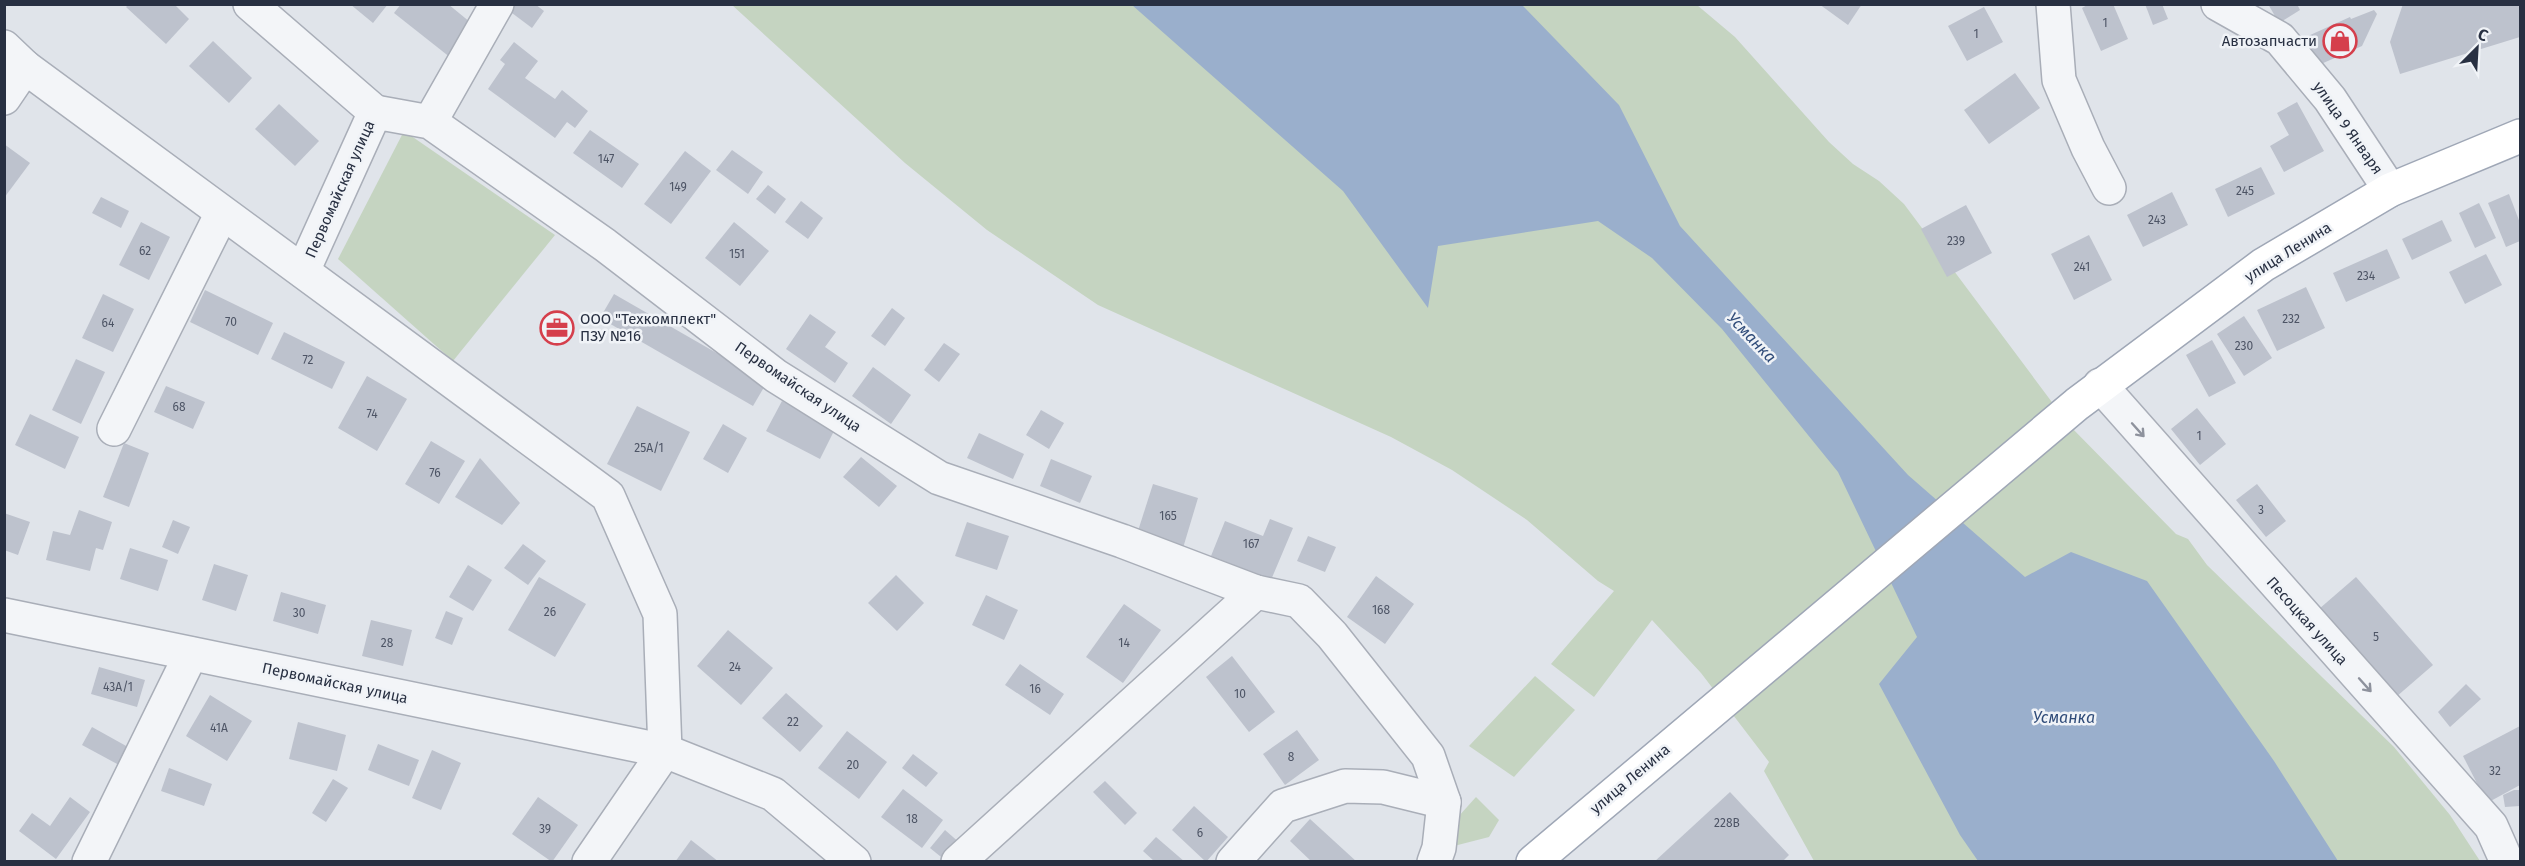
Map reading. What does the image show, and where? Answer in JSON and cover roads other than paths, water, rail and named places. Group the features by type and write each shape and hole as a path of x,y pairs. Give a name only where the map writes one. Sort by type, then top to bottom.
{"main road":[{"name":"улица Ленина","path":"1533,861 2088,395 2263,265 2390,190 2520,136"}],"street":[{"path":"250,4 375,112"},
{"path":"430,122 497,4"},
{"path":"2053,4 2059,80 2088,148 2109,188"},
{"name":"улица 9 Января","path":"2218,4 2280,39 2330,99 2390,190"},
{"path":"4,98 15,57"},
{"name":"Первомайская улица","path":"15,57 222,213 608,495 660,614 665,751"},
{"name":"Первомайская улица","path":"303,272 375,112 430,122 604,245 776,376 939,478 1122,541 1256,592 1299,601 1332,635 1428,756 1444,802"},
{"path":"114,429 222,213"},
{"name":"Песоцкая улица","path":"2088,395 2497,822 2507,861"},
{"path":"958,861 1256,592"},
{"name":"Первомайская улица","path":"4,615 665,751 773,794 854,861"},
{"path":"89,861 191,654"},
{"path":"589,861 665,751"},
{"path":"1233,861 1283,806 1345,786 1383,787 1444,802 1439,848 1434,861"}],"water":[{"name":"Усманка","path":"1132,5 1522,5 1619,105 1680,226 1908,475 2025,577 2071,552 2147,581 2274,761 2338,861 1978,861 1960,835 1879,684 1917,637 1838,472 1722,329 1652,258 1598,221 1438,246 1428,308 1343,191"}],"place":[{"name":"Автозапчасти","path":"2340,41"},
{"name":"ООО \"Техкомплект\" ПЗУ №16","path":"557,328"}]}
